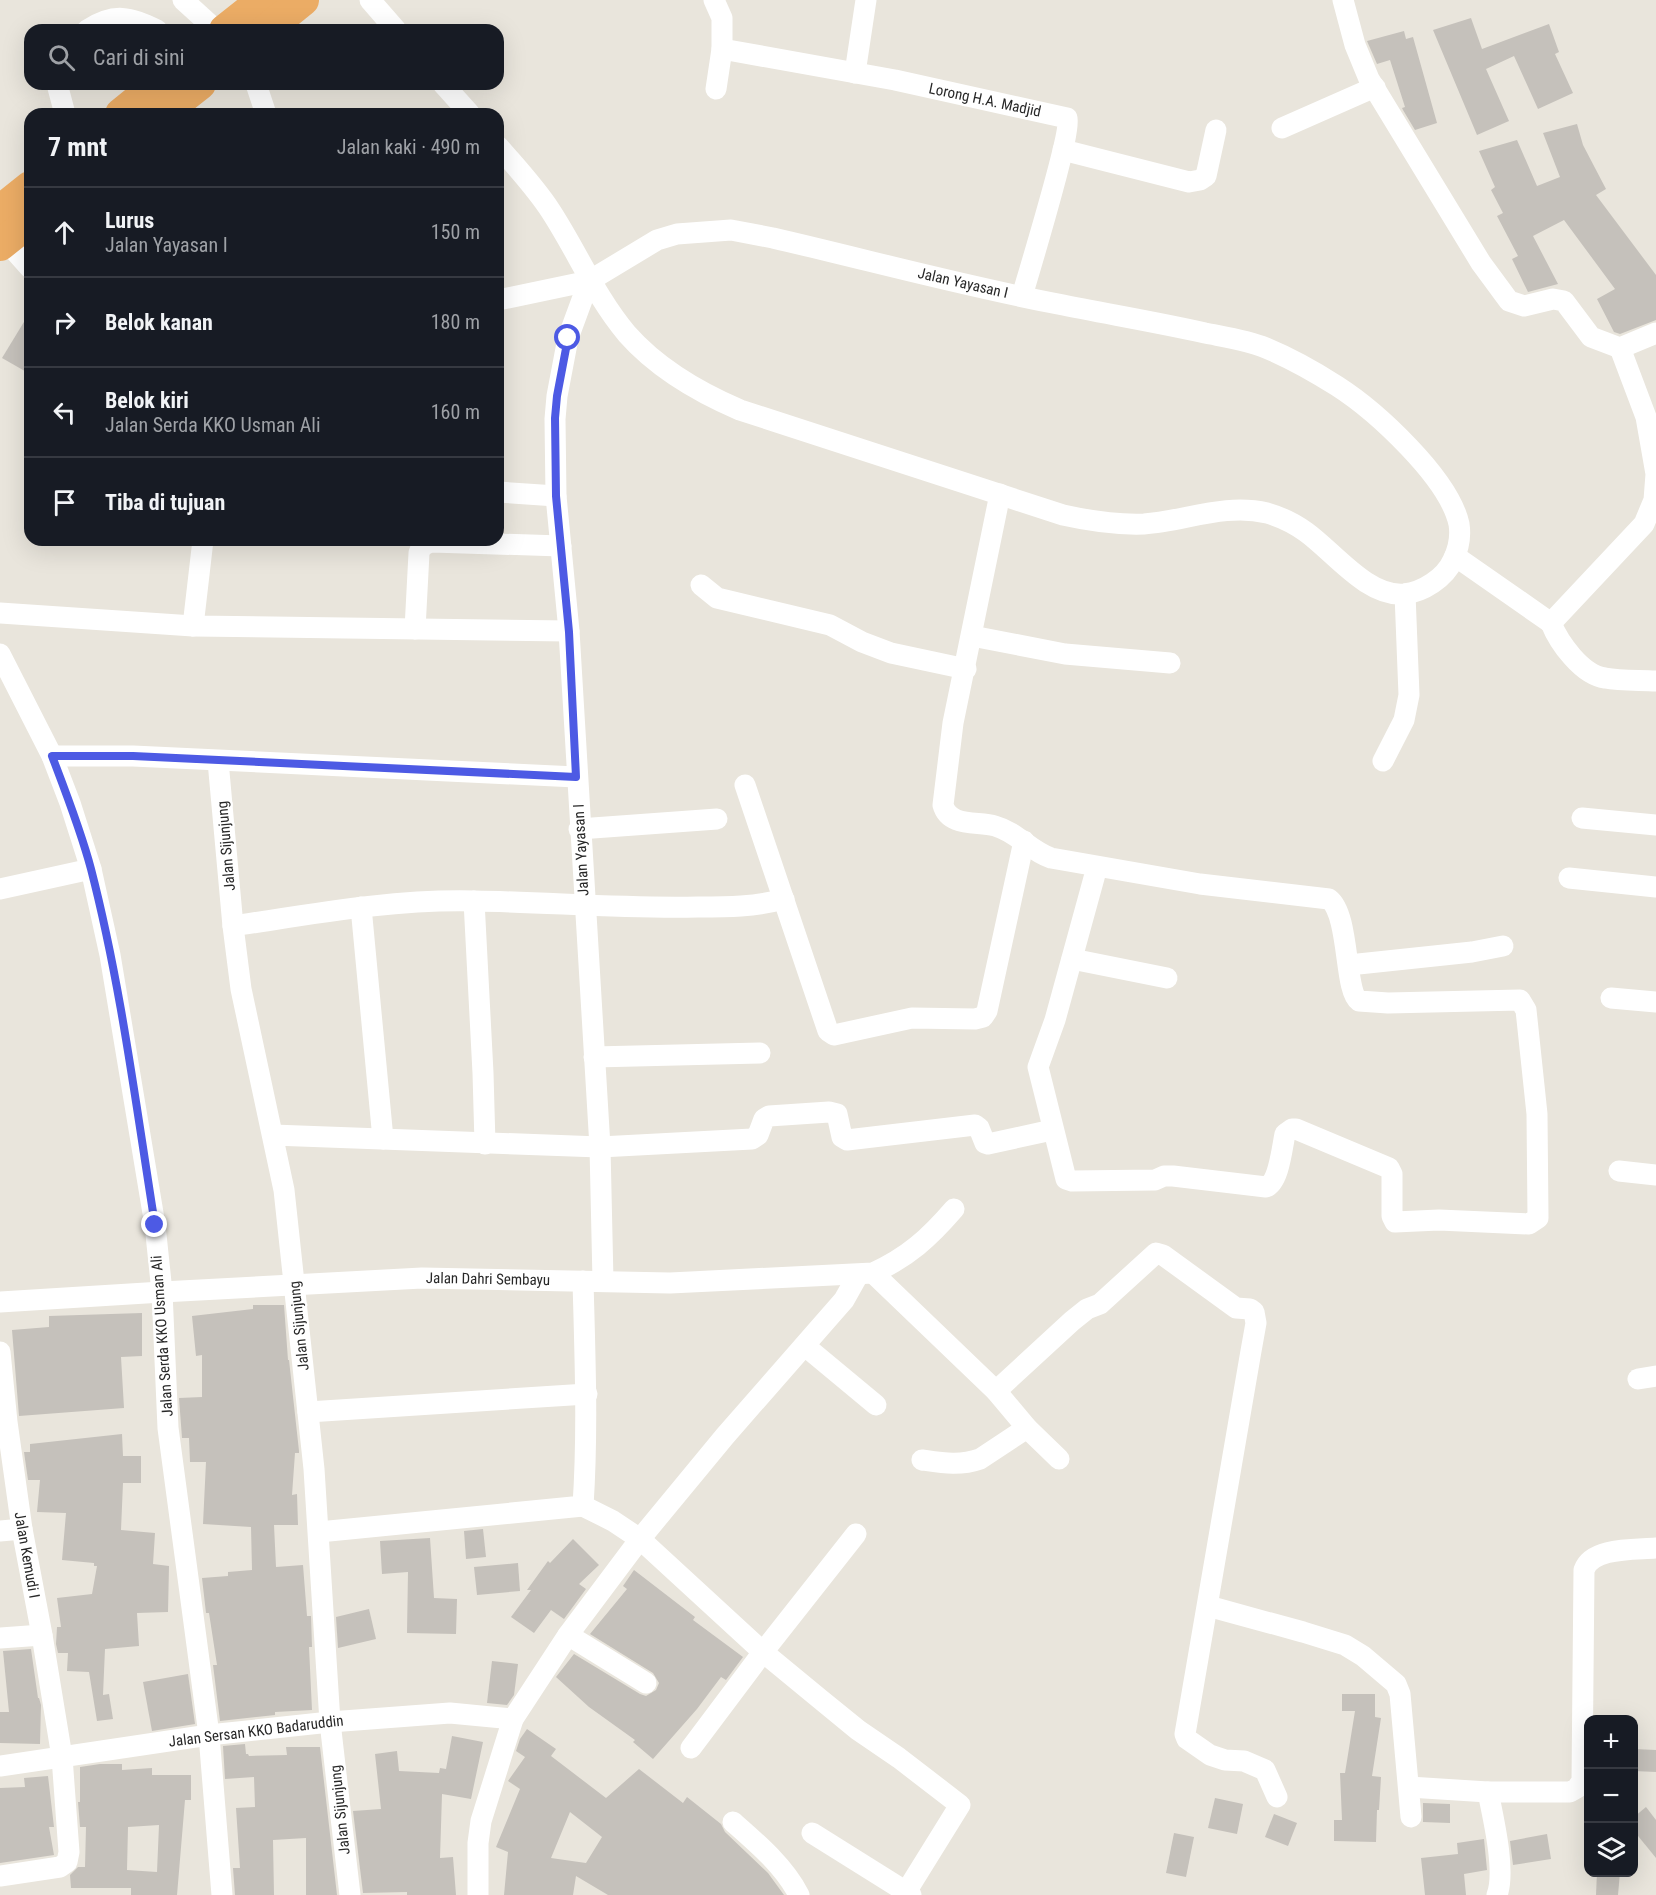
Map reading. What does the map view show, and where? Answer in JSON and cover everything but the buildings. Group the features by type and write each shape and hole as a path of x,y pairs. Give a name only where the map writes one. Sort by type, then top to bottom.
{"highway":[{"path":"233,24 263,0"},
{"path":"273,24 303,0"},
{"path":"128,108 151,90"},
{"path":"170,108 192,90"},
{"path":"2,232 24,197"},
{"path":"2,232 24,223"}],"street":[{"path":"183,0 209,24"},
{"path":"370,0 391,24"},
{"path":"714,0 722,18 722,49 716,89"},
{"path":"855,73 866,0"},
{"path":"1344,0 1355,45 1375,87 1481,263 1509,301 1524,306 1553,299 1564,301 1568,303 1591,337 1620,348 1656,333"},
{"path":"98,24 120,18 144,24"},
{"name":"Lorong H.A. Madjid","path":"722,49 855,73 1063,116 1068,119 1069,125 1063,150 1023,296"},
{"path":"1282,128 1375,87"},
{"path":"59,90 63,108"},
{"path":"258,90 265,108"},
{"path":"448,90 465,108"},
{"path":"1063,150 1190,182 1206,176 1216,130"},
{"path":"504,153 551,212 589,281 627,334 670,372 708,396 740,410 1063,516 1143,524 1230,510 1268,513 1305,531 1370,585 1382,591 1405,594 1432,584 1450,566 1455,556 1548,621 1563,648 1580,664 1602,678 1656,681"},
{"name":"Jalan Yayasan I","path":"583,1506 600,1148 579,829 569,632 556,496 555,418 568,338 589,281 657,240 677,234 731,230 1023,296 1248,342 1294,361 1339,387 1411,449 1433,476 1458,520 1460,543 1455,556"},
{"path":"2,232 24,260"},
{"path":"504,299 589,281"},
{"path":"1548,621 1644,524 1654,500 1656,474 1646,417 1620,348"},
{"path":"504,492 556,496"},
{"path":"1000,494 966,669 953,723 944,811 951,818 996,826 1015,834 1044,856 1200,884 1329,899 1336,906 1355,998 1363,1002 1515,1000 1523,1003 1526,1010 1537,1114 1539,1215 1536,1221 1529,1224 1395,1222 1392,1216 1392,1174 1389,1168 1296,1129 1285,1134 1274,1179 1266,1187 1173,1176 1155,1180 1068,1180 1064,1177 1038,1067 1055,1020 1097,867"},
{"path":"504,544 561,546"},
{"path":"194,626 202,546"},
{"path":"416,629 419,552 422,546"},
{"path":"701,585 717,598 830,625 862,642 891,653 966,669"},
{"path":"1383,760 1404,720 1410,695 1405,594"},
{"path":"0,613 194,626 569,632"},
{"path":"972,636 1065,654 1170,663"},
{"name":"Jalan Serda KKO Usman Ali","path":"1,659 52,756 73,812 91,869 110,956 155,1225 162,1292 168,1428 209,1735 222,1895"},
{"path":"52,756 133,756 576,777"},
{"name":"Jalan Sijunjung","path":"218,760 241,988 284,1190 319,1532 330,1722 350,1895"},
{"path":"746,785 828,1031 831,1034 844,1035 912,1018 979,1018 987,1011 1024,841"},
{"path":"1582,818 1656,825"},
{"path":"579,829 717,819"},
{"path":"0,889 91,869"},
{"path":"1569,878 1656,887"},
{"path":"233,926 392,903 474,901 680,908 763,905 784,899"},
{"path":"474,901 485,1144"},
{"path":"362,907 383,1139"},
{"path":"1349,965 1503,946"},
{"path":"1072,959 1167,978"},
{"path":"1611,998 1656,1002"},
{"path":"594,1057 760,1053"},
{"path":"273,1135 600,1148 752,1139 758,1135 764,1119 769,1116 830,1112 837,1114 842,1137 847,1140 975,1125 979,1128 985,1143 988,1144 1052,1130"},
{"path":"1619,1171 1656,1175"},
{"name":"Jalan Dahri Sembayu","path":"0,1302 422,1278 670,1283 866,1274 893,1264 920,1245 954,1209"},
{"path":"996,1392 1072,1321 1087,1309 1100,1304 1156,1253 1163,1255 1236,1308 1250,1309 1255,1318 1185,1734 1187,1739 1210,1755 1225,1760 1244,1761 1265,1770 1277,1797"},
{"path":"478,1895 478,1843 481,1821 513,1719 568,1635 640,1539 725,1436 806,1346 866,1274 996,1392 1027,1428 1059,1459"},
{"path":"806,1346 876,1405"},
{"name":"Jalan Kemudi I","path":"0,1352 3,1422 62,1757 69,1852 67,1862 60,1866 0,1876"},
{"path":"308,1412 587,1394"},
{"path":"922,1460 955,1465 972,1462 1027,1428"},
{"path":"319,1532 583,1506 613,1521 640,1539 763,1652 858,1730 960,1805 908,1893 812,1833"},
{"path":"0,1531 22,1529"},
{"path":"691,1748 856,1534"},
{"path":"1409,1787 1570,1792 1580,1785 1582,1781 1584,1570 1586,1565 1602,1554 1656,1548"},
{"path":"1208,1606 1345,1645 1363,1656 1396,1684 1400,1694 1412,1817"},
{"path":"0,1638 42,1635"},
{"path":"568,1635 646,1683"},
{"name":"Jalan Sersan KKO Badaruddin","path":"0,1767 209,1735 330,1722 450,1713 513,1719"},
{"path":"1488,1791 1497,1836 1499,1870 1497,1895"},
{"path":"733,1822 762,1847 799,1895"},
{"path":"1499,1870 1514,1895"}],"route":[{"path":"155,1225 110,956 91,869 52,756 133,756 576,777 569,632 556,496 555,418 568,338"}]}
